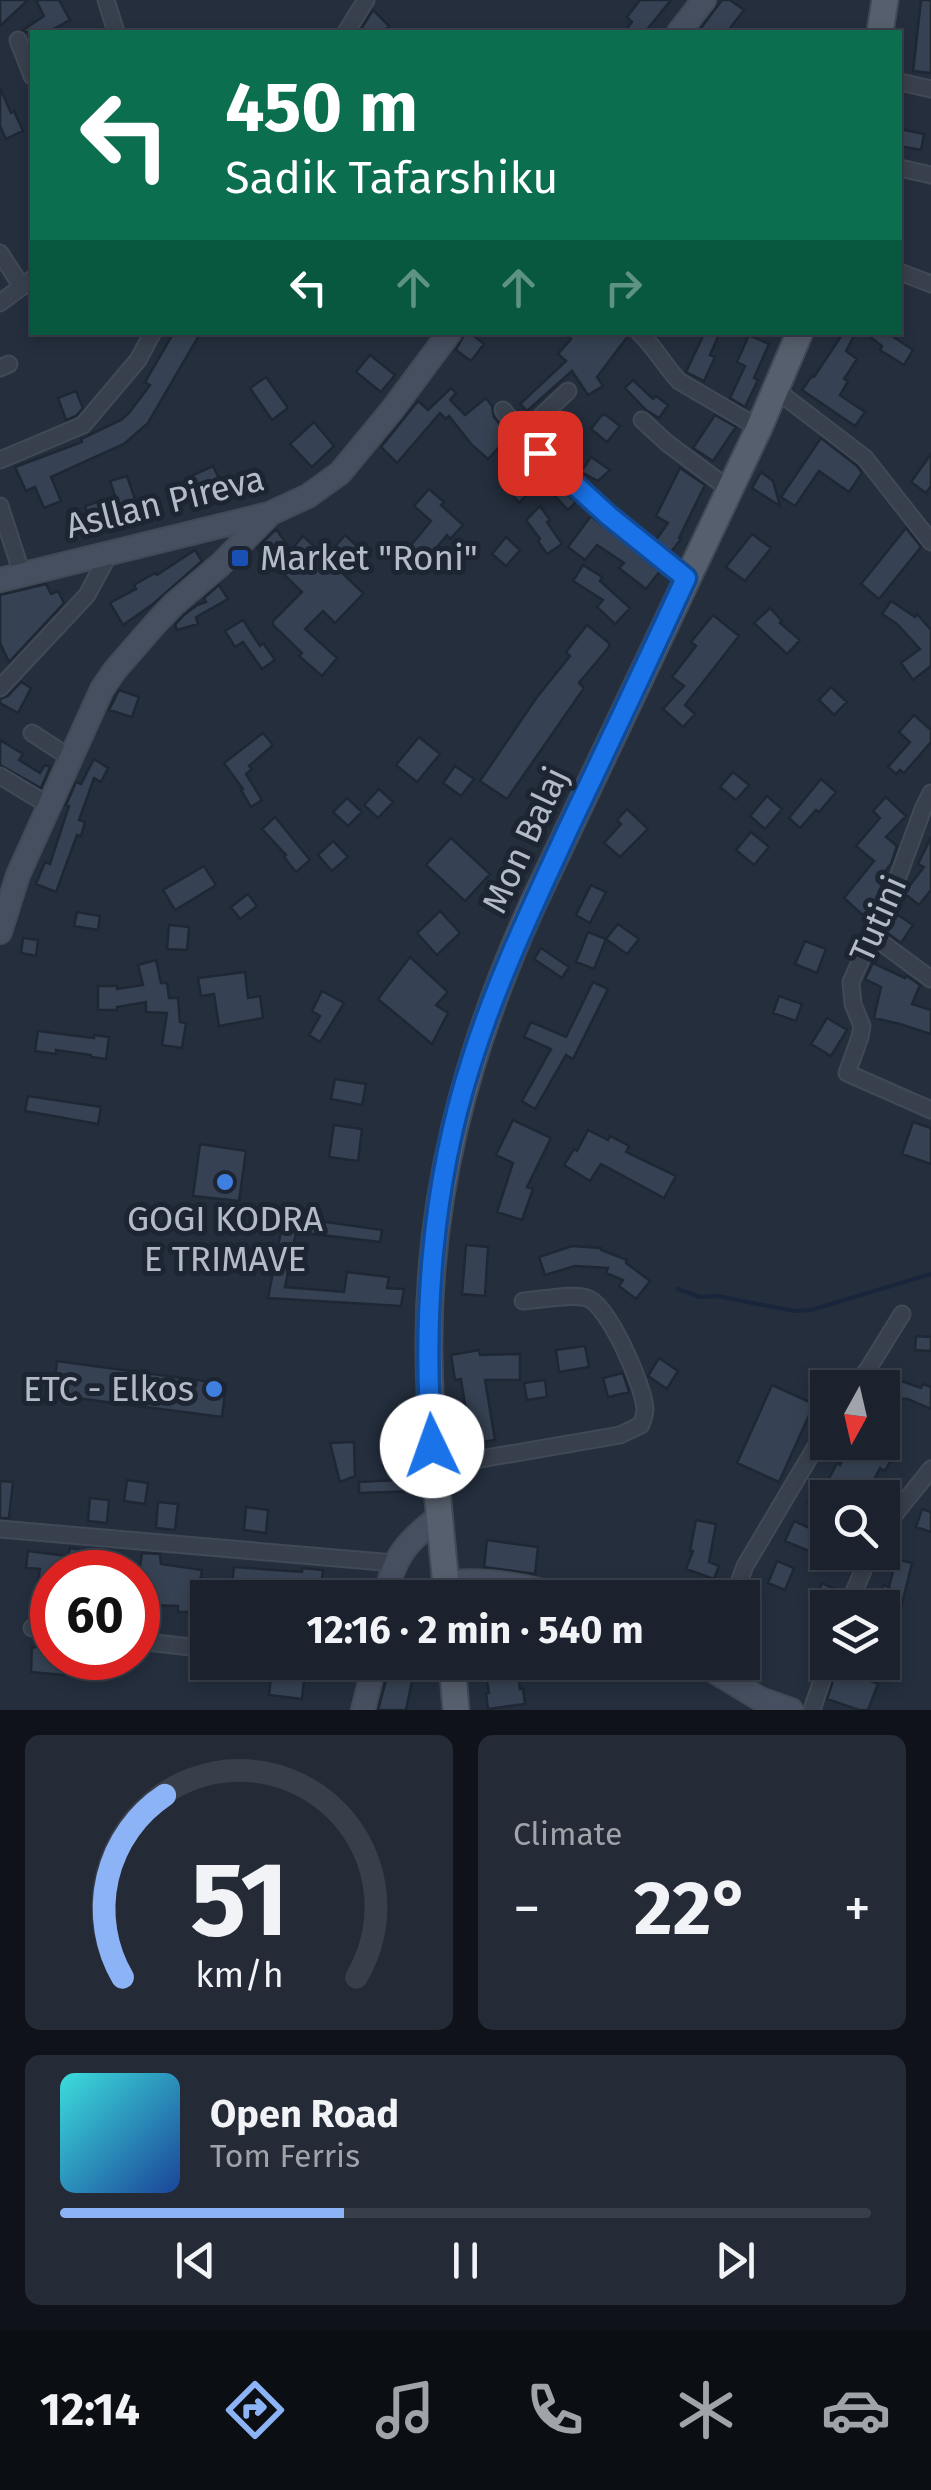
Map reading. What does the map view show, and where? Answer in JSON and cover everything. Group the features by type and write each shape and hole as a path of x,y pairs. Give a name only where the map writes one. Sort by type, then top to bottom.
{"main road":[{"path":"880,30 885,0"},
{"name":"Mon Balaj","path":"445,1580 428,1350 438,1204 470,1064 508,960 759,428 799,335"},
{"path":"454,1680 456,1710"}],"street":[{"path":"106,0 115,30"},
{"path":"347,30 366,0"},
{"path":"681,30 704,0"},
{"path":"18,40 30,71"},
{"path":"902,82 931,89"},
{"path":"902,168 931,175"},
{"path":"0,253 27,283 0,304"},
{"path":"902,273 931,284"},
{"path":"0,460 83,425 138,360 151,335"},
{"name":"Asllan Pireva","path":"11,577 269,514 308,496 340,473 448,335"},
{"path":"642,335 679,380 759,428"},
{"path":"522,434 568,390"},
{"path":"776,390 865,458 926,522 931,542"},
{"path":"503,410 568,480 686,578"},
{"path":"642,420 729,489"},
{"path":"0,506 11,577"},
{"path":"0,932 18,875 102,689 174,604 207,578 269,514"},
{"path":"0,688 87,595 109,554"},
{"path":"32,733 72,758"},
{"path":"0,776 50,806"},
{"name":"Tutini","path":"931,793 895,885 850,982 862,1026 847,1073 931,1110"},
{"path":"871,935 931,979"},
{"path":"434,1466 620,1435 640,1424 643,1400 631,1365 616,1331 595,1302 580,1297 524,1300"},
{"path":"867,1370 902,1314"},
{"path":"740,1580 810,1456"},
{"path":"900,1508 931,1469"},
{"path":"390,1580 394,1562 420,1531 438,1518"},
{"path":"0,1529 394,1562"},
{"path":"160,1644 190,1647"},
{"path":"363,1710 371,1680"},
{"path":"732,1680 760,1698 791,1710"},
{"path":"812,1710 822,1680"}],"building":[{"path":"0,0 28,0 0,26"},
{"path":"36,0 59,0 70,20 52,30 23,30 44,16"},
{"path":"640,0 671,0 647,30 626,30 632,22 627,17"},
{"path":"722,0 730,0 744,10 729,30 700,30"},
{"path":"921,0 931,0 931,73 913,71"},
{"path":"373,10 389,26 385,30 361,29"},
{"path":"0,88 23,131 6,139 0,126"},
{"path":"902,129 924,134 921,150 902,146"},
{"path":"172,335 199,335 148,423 124,444 51,477 61,501 44,508 35,487 26,491 15,467 82,442 81,439 121,420 150,385 145,382"},
{"path":"464,335 473,335 484,344 471,361 456,350"},
{"path":"567,335 628,335 597,377 603,386 588,395 572,371 527,411 520,404 566,361 558,354 571,339"},
{"path":"704,335 719,335 710,355 715,357 704,381 686,372"},
{"path":"749,335 769,344 745,407 730,398 745,366 737,362"},
{"path":"842,335 854,335 846,351 857,359 844,379 848,381 840,395 865,412 855,426 802,390"},
{"path":"868,335 890,335 913,350 904,365 880,350 882,346"},
{"path":"370,355 395,375 381,392 356,372"},
{"path":"266,377 288,408 272,420 250,388"},
{"path":"633,380 653,399 656,396 668,405 659,418 625,388"},
{"path":"451,388 456,393 450,400 465,415 486,398 494,417 514,442 506,449 502,444 488,459 449,416 446,419 440,413 397,463 381,447 418,401 428,410"},
{"path":"76,391 83,408 66,420 58,398"},
{"path":"602,415 620,426 607,442 591,429"},
{"path":"715,415 736,427 713,461 693,448"},
{"path":"314,422 334,446 312,467 290,444"},
{"path":"553,428 572,445 561,457 543,439"},
{"path":"821,438 862,473 849,492 819,471 795,506 781,497"},
{"path":"931,454 931,486 926,493 911,482"},
{"path":"591,457 610,470 598,481 581,472"},
{"path":"213,466 228,497 206,507 191,476"},
{"path":"680,468 705,485 681,539 671,552 656,540 668,523 656,516"},
{"path":"512,469 529,492 519,503 501,481"},
{"path":"761,472 773,481 780,506 752,488"},
{"path":"127,476 137,505 112,513 115,522 94,533 85,506 115,496 110,481"},
{"path":"560,488 576,502 568,510 553,494"},
{"path":"429,489 463,525 450,539 447,535 423,564 407,550 431,521 414,506"},
{"path":"540,506 562,544 547,554 526,520"},
{"path":"591,516 660,571 646,589 619,568 624,563 597,545 585,560 568,547"},
{"path":"906,528 921,547 879,599 861,584"},
{"path":"276,529 291,550 303,536 326,557 345,535 359,548 339,570 363,593 361,596 335,623 323,611 305,629 337,658 322,676 273,625 302,592 267,562 257,548"},
{"path":"752,534 771,548 745,581 726,567"},
{"path":"506,537 520,550 506,566 492,554"},
{"path":"195,550 202,561 123,625 110,603"},
{"path":"583,565 602,577 600,581 630,608 615,624 597,607 603,600 573,581"},
{"path":"46,584 51,594 58,591 64,603 9,662 0,643 0,595"},
{"path":"219,585 228,599 196,617 198,624 177,630 175,625 184,615 206,602 204,598"},
{"path":"891,601 915,617 917,614 931,630 931,666 913,680 901,663 920,649 882,614"},
{"path":"770,608 800,640 787,654 754,623"},
{"path":"713,615 739,636 685,705 695,714 683,727 663,709 684,686 672,677 696,646 691,642"},
{"path":"243,620 275,660 262,669 243,642 235,647 225,631"},
{"path":"587,625 609,647 579,683 584,688 507,799 480,781 570,656 566,652"},
{"path":"21,682 31,688 18,713 0,703 0,699"},
{"path":"831,687 847,702 834,715 819,700"},
{"path":"119,690 139,697 132,717 109,710"},
{"path":"914,715 931,730 931,742 904,773 900,770 896,774 888,767 910,742 899,732"},
{"path":"263,733 273,745 249,766 252,769 246,774 262,800 251,807 224,763"},
{"path":"419,737 440,754 417,782 396,765"},
{"path":"0,740 23,754 19,760 40,773 45,765 50,767 41,788 0,765"},
{"path":"94,759 108,768 101,782 94,778 79,820 85,822 81,836 77,835 56,892 36,884 45,862 50,864 76,782 81,784"},
{"path":"455,766 474,779 461,796 443,783"},
{"path":"733,772 749,785 736,800 720,787"},
{"path":"821,779 836,792 800,828 789,818"},
{"path":"379,789 393,802 378,818 364,805"},
{"path":"767,796 782,809 765,829 750,816"},
{"path":"886,797 906,816 886,837 897,846 891,864 877,881 882,886 867,919 844,898 874,861 856,846 880,818 873,811"},
{"path":"347,798 362,812 348,826 333,812"},
{"path":"627,809 648,829 620,857 604,843 621,824 617,820"},
{"path":"275,817 310,860 296,872 262,829"},
{"path":"751,832 769,847 754,865 736,850"},
{"path":"931,837 931,890 919,905 904,893 924,867 918,864"},
{"path":"451,838 490,874 465,901 426,865"},
{"path":"333,841 348,857 332,871 318,855"},
{"path":"204,866 216,885 175,910 163,890"},
{"path":"591,885 606,892 590,923 576,915"},
{"path":"248,894 257,906 240,919 231,907"},
{"path":"440,911 460,933 437,955 417,933"},
{"path":"77,912 100,916 98,930 74,926"},
{"path":"895,913 913,925 901,943 886,932"},
{"path":"618,924 639,939 627,954 606,939"},
{"path":"169,925 189,927 187,950 167,949"},
{"path":"588,932 606,939 594,969 576,962"},
{"path":"23,938 38,940 36,956 21,953"},
{"path":"805,941 826,949 817,973 795,964"},
{"path":"541,948 569,967 562,978 534,959"},
{"path":"410,957 448,992 436,1005 448,1013 432,1044 378,999"},
{"path":"156,960 161,983 167,983 169,998 178,998 180,1022 186,1023 182,1048 162,1045 167,1013 146,1012 146,1002 117,1010 98,1010 98,986 117,989 143,985 138,965"},
{"path":"873,963 920,985 912,1004 931,1010 931,1034 874,1018 881,987 865,979"},
{"path":"245,972 248,998 260,996 263,1018 219,1026 214,994 201,996 198,978"},
{"path":"593,982 608,989 573,1059 566,1055 535,1109 522,1101 551,1049 524,1037 531,1022 566,1037"},
{"path":"322,991 344,1003 320,1042 309,1035 320,1016 312,1011"},
{"path":"779,996 802,1004 796,1021 773,1013"},
{"path":"827,1018 847,1030 831,1056 811,1044"},
{"path":"38,1031 109,1037 106,1059 56,1050 56,1054 35,1051"},
{"path":"335,1079 366,1084 362,1105 331,1099"},
{"path":"28,1096 101,1107 98,1124 25,1111"},
{"path":"513,1120 551,1138 527,1187 533,1189 522,1220 497,1212 513,1163 496,1155"},
{"path":"913,1122 931,1128 931,1164 902,1154"},
{"path":"334,1125 362,1129 358,1161 329,1157"},
{"path":"588,1130 608,1140 610,1136 629,1146 626,1152 676,1176 664,1198 601,1164 590,1181 564,1165"},
{"path":"200,1144 246,1151 239,1201 193,1196"},
{"path":"284,1216 382,1230 380,1242 296,1232 285,1287 344,1292 347,1272 389,1277 387,1288 404,1289 401,1306 268,1298"},
{"path":"466,1245 488,1247 485,1296 462,1294"},
{"path":"572,1246 601,1248 627,1260 650,1281 636,1299 619,1286 623,1280 606,1273 608,1268 575,1266 545,1275 539,1257"},
{"path":"916,1336 931,1337 931,1351 915,1350"},
{"path":"585,1346 589,1367 559,1372 556,1350"},
{"path":"479,1350 480,1355 520,1354 520,1380 485,1380 495,1440 471,1444 461,1379 455,1380 451,1355"},
{"path":"659,1358 678,1371 667,1389 648,1376"},
{"path":"57,1361 226,1384 222,1417 53,1395"},
{"path":"623,1373 629,1392 608,1397 603,1378"},
{"path":"545,1380 547,1397 527,1400 524,1383"},
{"path":"900,1381 921,1388 923,1384 931,1387 931,1409 902,1399 900,1403"},
{"path":"772,1385 810,1402 810,1413 779,1482 737,1463"},
{"path":"354,1442 355,1476 340,1482 330,1443"},
{"path":"842,1460 891,1460 885,1471 880,1468 874,1480 828,1480 837,1463 840,1465"},
{"path":"417,1479 417,1491 359,1493 359,1482"},
{"path":"127,1480 148,1483 145,1504 124,1501"},
{"path":"0,1481 13,1482 9,1518 0,1518"},
{"path":"90,1498 109,1500 107,1523 88,1521"},
{"path":"158,1502 178,1504 175,1530 156,1528"},
{"path":"246,1507 268,1510 266,1533 244,1530"},
{"path":"922,1509 931,1512 931,1532 916,1527"},
{"path":"696,1520 716,1524 709,1562 719,1566 714,1579 686,1569 693,1551"},
{"path":"794,1521 810,1528 810,1551 785,1541"},
{"path":"487,1540 538,1547 535,1574 484,1567"},
{"path":"160,1554 161,1564 202,1570 200,1580 190,1580 190,1612 178,1612 178,1606 160,1605"},
{"path":"900,1560 912,1563 901,1608 900,1590 881,1590 883,1585 889,1587 893,1570 900,1570"},
{"path":"777,1561 794,1568 785,1590 768,1583"},
{"path":"234,1567 323,1570 322,1580 232,1580"},
{"path":"822,1583 837,1590 819,1590"},
{"path":"271,1680 304,1680 302,1699 269,1695"},
{"path":"386,1680 412,1680 406,1710 378,1710"},
{"path":"487,1680 519,1680 525,1704 488,1709"},
{"path":"833,1680 869,1680 878,1684 868,1710 827,1699"}],"waterway":[{"path":"678,1289 700,1297 811,1310 931,1274"}],"place":[{"name":"Market \"Roni\"","path":"240,558"},
{"name":"GOGI KODRA E TRIMAVE","path":"225,1182"},
{"name":"ETC - Elkos","path":"214,1389"}],"route":[{"path":"432,1446 428,1350 438,1204 470,1064 508,960 686,578 639,542 540,453"}]}
